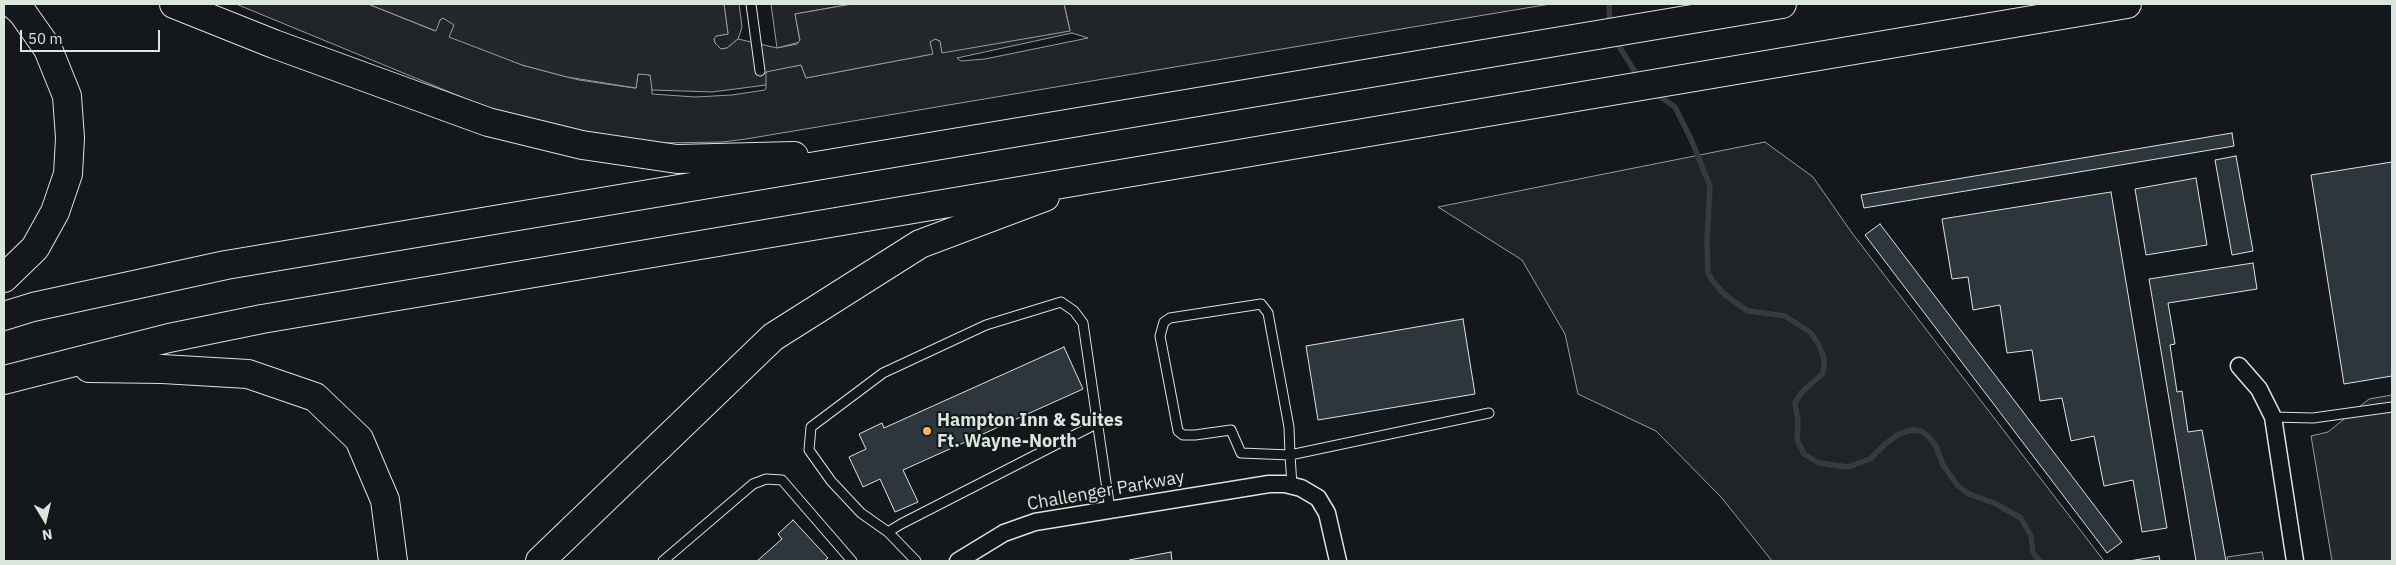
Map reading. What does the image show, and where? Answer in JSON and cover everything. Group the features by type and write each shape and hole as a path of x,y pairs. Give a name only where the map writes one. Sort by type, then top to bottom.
{"highway":[{"path":"4,278 35,248 55,212 68,174 70,138 67,96 48,49 22,12 13,4"},
{"path":"174,4 274,44 488,122 582,145 677,159 900,152"},
{"path":"4,316 33,307 226,264 1782,4"},
{"path":"4,380 169,338 262,319 2127,4"},
{"path":"540,561 773,337 920,244 1035,203 1079,180"},
{"path":"48,368 162,369 248,374 315,397 359,439 385,500 393,561"}],"street":[{"path":"2239,366 2260,389 2272,417 2295,561"},
{"name":"Challenger Parkway","path":"966,559 1004,532 1035,522 1269,484 1292,485"},
{"path":"1292,485 1318,498 1327,512 1338,561"}],"lane":[{"path":"751,4 760,71"},
{"path":"916,561 888,532 861,513 831,482 808,450 811,427 883,373 986,325 1061,302 1083,322 1110,510"},
{"path":"1292,485 1290,455 1290,427 1268,313 1261,304 1170,318 1164,322 1160,336 1178,431 1183,434 1195,435 1231,430 1241,453 1290,455 1489,413"},
{"path":"2272,417 2312,418 2392,406"},
{"path":"888,532 1098,423"},
{"path":"662,561 753,484 766,479 782,480 852,561"}],"shaded area":[{"path":"236,4 368,4 435,31 440,20 443,18 455,25 451,34 522,65 579,80 634,88 636,88 638,74 647,74 652,77 652,94 695,97 732,95 765,90 765,74 768,71 801,65 806,78 932,54 930,42 935,39 940,41 942,52 1070,30 1064,4 1550,4 723,142 656,143 612,139 498,112","holes":["1072,33 1088,38 985,59 961,61 957,58"]},
{"path":"368,4 724,4 728,34 716,36 714,39 721,49 727,48 738,39 777,48 797,44 800,40 795,14 852,4 1064,4 1070,31 942,53 940,41 935,39 930,42 933,54 806,78 801,65 766,72 766,85 712,92 652,90 650,75 638,74 636,88 567,77 522,65 449,37 454,25 443,18 440,20 436,31"},
{"path":"724,4 739,4 742,27 738,39 727,48 721,49 715,43 714,38 728,34"},
{"path":"771,4 852,4 795,14 800,42 777,48"},
{"path":"1765,142 1813,177 1852,233 2104,561 1772,561 1721,497 1656,431 1578,394 1565,334 1522,260 1438,207"},
{"path":"2392,395 2392,561 2332,561 2311,436 2328,432 2369,399"},
{"path":"2262,552 2264,561 2228,561 2227,557"}],"building":[{"path":"2232,133 2234,146 1864,208 1861,195"},
{"path":"2236,156 2253,251 2232,255 2215,160"},
{"path":"2392,162 2392,376 2344,384 2311,175"},
{"path":"2196,178 2207,245 2146,255 2135,189"},
{"path":"2111,192 2167,528 2142,532 2133,480 2104,486 2094,436 2071,441 2062,398 2040,401 2032,350 2007,353 2000,305 1973,310 1968,277 1952,279 1942,219"},
{"path":"1880,224 2122,542 2107,553 1865,235"},
{"path":"2253,263 2257,289 2168,303 2175,344 2170,345 2177,392 2182,391 2188,432 2202,430 2226,561 2196,561 2149,279"},
{"path":"1463,319 1475,394 1318,420 1306,346"},
{"name":"Hampton Inn & Suites Ft. Wayne-North","path":"1064,347 1083,389 903,470 918,502 895,512 880,479 863,487 849,457 866,449 859,434 882,423 884,428"},
{"path":"793,520 828,558 824,561 757,561 782,539 778,534"},
{"path":"1171,552 1172,561 1129,561 1129,560"},
{"path":"2159,556 2160,561 2129,561"}],"waterway":[{"path":"1609,4 1610,26"},
{"path":"1615,40 1639,78"},
{"path":"1655,93 1675,107 1691,139 1710,186 1707,240 1708,273 1712,280 1723,293 1748,311 1785,316 1810,332 1818,343 1824,358 1824,369 1822,374 1801,393 1795,403 1798,421 1797,440 1804,454 1819,463 1848,467 1870,459 1885,444 1899,434 1911,430 1921,431 1936,446 1943,465 1958,486 1969,494 1994,503 2021,518 2031,536 2033,553 2040,561"}],"place":[{"name":"Hampton Inn & Suites Ft. Wayne-North","path":"927,431"}]}
